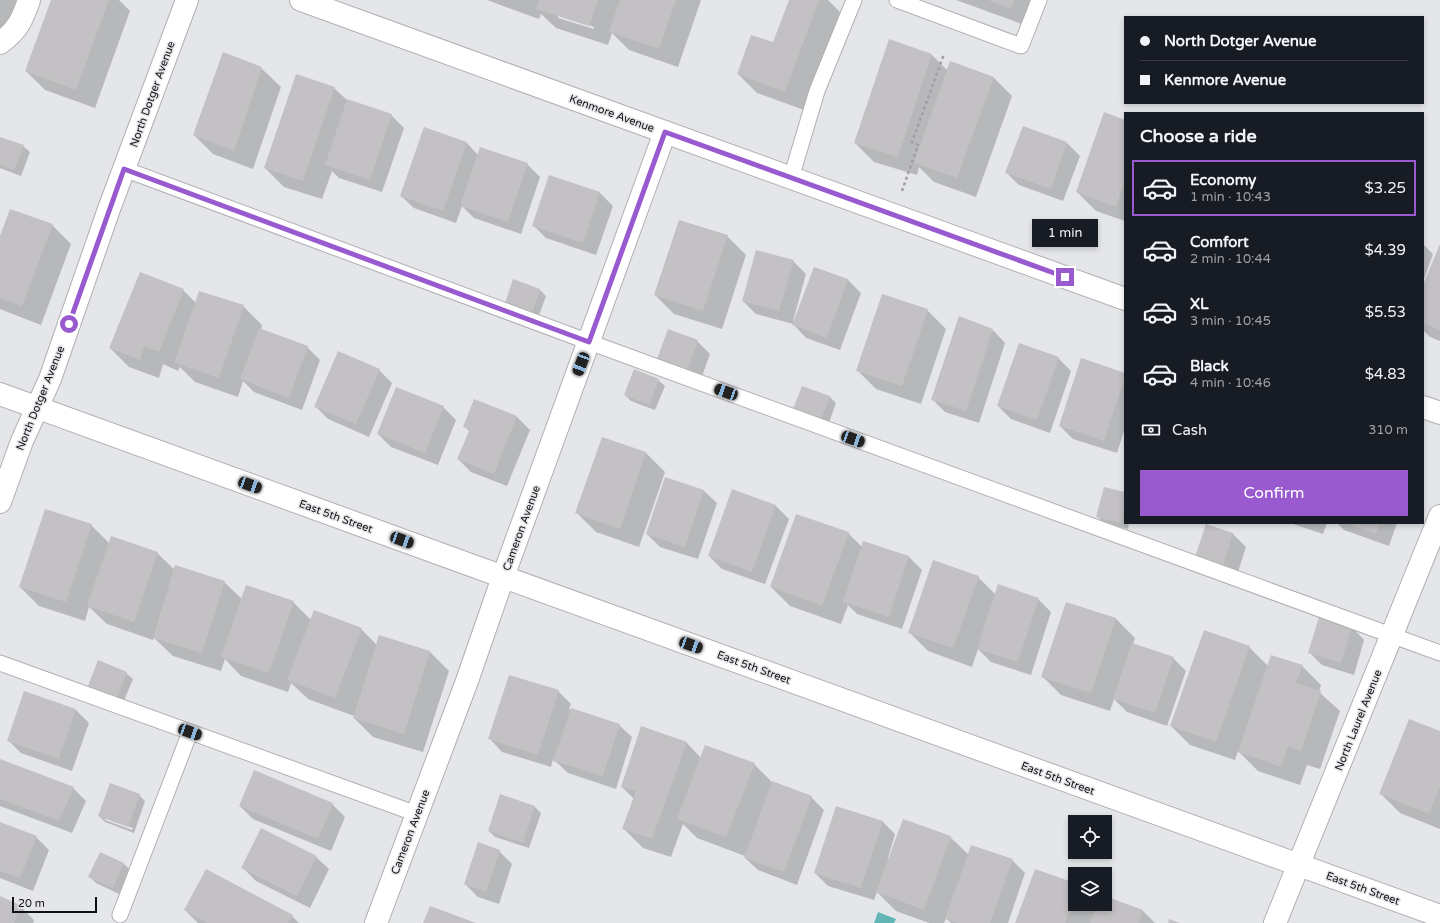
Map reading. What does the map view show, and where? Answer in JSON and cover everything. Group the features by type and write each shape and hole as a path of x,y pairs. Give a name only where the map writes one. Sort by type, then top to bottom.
{"street":[{"path":"0,43 10,35 22,20 29,0"},
{"name":"North Dotger Avenue","path":"0,502 22,441 50,379 124,169 187,0"},
{"name":"Kenmore Avenue","path":"301,0 1124,299"},
{"name":"Cameron Avenue","path":"376,923 467,681 503,577 665,132"},
{"name":"East 5th Street","path":"0,394 1440,916"},
{"path":"1424,407 1440,413"},
{"name":"North Laurel Avenue","path":"1275,923 1440,516"}],"lane":[{"path":"791,178 817,91 854,0"},
{"path":"897,0 1020,46 1039,0"},
{"path":"124,169 589,342 1440,654"},
{"path":"0,663 417,814"},
{"path":"120,915 190,732"}],"path":[{"path":"900,195 918,145 912,142 944,54"}],"water":[{"path":"878,912 896,919 894,923 874,923"}],"building":[{"path":"51,0 109,0 76,90 25,71"},
{"path":"539,0 598,0 589,26 536,9"},
{"path":"620,0 676,0 659,49 609,32"},
{"path":"789,0 819,0 785,92 737,74 751,35 773,42"},
{"path":"988,0 1014,0 1011,9"},
{"path":"889,39 932,54 898,157 854,143"},
{"path":"223,52 262,67 234,151 193,135"},
{"path":"950,61 994,77 957,178 914,163"},
{"path":"296,74 335,87 303,181 264,168"},
{"path":"347,99 392,114 370,180 325,165"},
{"path":"1104,112 1124,120 1124,184 1116,207 1076,192"},
{"path":"1023,126 1067,142 1051,189 1005,173"},
{"path":"424,127 467,142 443,211 400,196"},
{"path":"0,137 24,145 14,170 0,165"},
{"path":"480,147 528,163 508,222 460,206"},
{"path":"549,175 600,192 583,243 532,226"},
{"path":"10,209 53,224 22,306 0,298 0,236"},
{"path":"679,220 728,235 703,311 654,295"},
{"path":"1440,244 1440,330 1424,323 1424,283"},
{"path":"756,250 794,260 779,311 742,301"},
{"path":"814,267 848,279 827,338 792,325"},
{"path":"140,272 184,289 159,352 144,346 140,360 109,348"},
{"path":"513,279 540,289 532,313 505,303"},
{"path":"199,291 244,305 219,378 174,363"},
{"path":"882,294 928,309 902,386 856,371"},
{"path":"959,316 993,329 966,411 931,400"},
{"path":"259,328 308,346 289,398 240,379"},
{"path":"668,329 698,340 687,370 657,359"},
{"path":"1019,343 1059,357 1037,420 997,406"},
{"path":"338,351 380,369 356,424 314,407"},
{"path":"1081,358 1124,373 1124,380 1104,441 1059,426"},
{"path":"634,369 659,379 649,405 624,395"},
{"path":"802,386 830,396 821,420 793,409"},
{"path":"396,387 444,406 425,453 377,434"},
{"path":"474,399 517,416 494,474 457,459 470,429 463,427"},
{"path":"602,437 646,452 620,529 575,513"},
{"path":"665,477 704,490 685,547 646,534"},
{"path":"1104,487 1124,492 1124,512 1121,523 1096,517"},
{"path":"732,489 776,505 752,572 708,556"},
{"path":"45,509 92,524 66,602 19,587"},
{"path":"796,514 849,532 822,606 770,587"},
{"path":"1206,524 1233,533 1223,566 1195,557"},
{"path":"1349,524 1380,524 1376,534"},
{"path":"111,536 158,552 134,622 87,606"},
{"path":"863,541 909,556 889,617 843,602"},
{"path":"933,560 979,576 953,648 908,633"},
{"path":"175,565 225,581 202,653 153,638"},
{"path":"998,584 1039,598 1018,662 977,649"},
{"path":"246,585 294,601 269,673 221,657"},
{"path":"1066,602 1116,618 1091,693 1041,677"},
{"path":"314,610 362,628 335,698 287,680"},
{"path":"1319,617 1352,627 1341,663 1308,653"},
{"path":"1204,630 1250,646 1216,742 1170,726"},
{"path":"379,635 430,651 404,734 353,718"},
{"path":"1132,643 1174,657 1155,713 1113,699"},
{"path":"1271,655 1303,665 1296,683 1321,691 1301,751 1288,746 1281,767 1238,752"},
{"path":"98,660 127,672 117,697 88,686"},
{"path":"509,675 559,690 538,755 488,739"},
{"path":"24,691 76,709 59,759 7,741"},
{"path":"571,708 620,724 603,776 553,761"},
{"path":"1409,719 1440,731 1440,786 1429,814 1379,794"},
{"path":"641,726 687,742 652,839 622,829 636,791 621,787"},
{"path":"705,745 755,763 726,837 677,819"},
{"path":"0,759 74,787 59,821 0,799"},
{"path":"254,770 333,803 318,839 239,806"},
{"path":"772,781 812,796 784,872 744,858"},
{"path":"110,783 140,794 128,827 98,816"},
{"path":"500,794 535,806 523,843 488,831"},
{"path":"836,806 883,821 861,888 814,873"},
{"path":"903,819 951,836 924,910 876,892"},
{"path":"0,822 37,836 20,878 0,871"},
{"path":"261,828 317,856 297,896 241,868"},
{"path":"478,842 500,850 486,892 464,884"},
{"path":"971,845 1013,859 990,923 957,923 945,919"},
{"path":"100,852 124,863 113,888 88,877"},
{"path":"206,869 293,915 288,923 208,923 184,910"},
{"path":"1035,869 1068,881 1068,911 1069,911 1065,923 1015,923"},
{"path":"0,896 22,906 14,923 0,923"},
{"path":"1112,899 1143,910 1139,923 1090,923 1094,911 1112,911"},
{"path":"430,906 476,923 423,923"},
{"path":"1169,919 1180,923 1168,923"}],"route":[{"path":"69,324 124,169 589,342 665,132 1065,277"}]}
